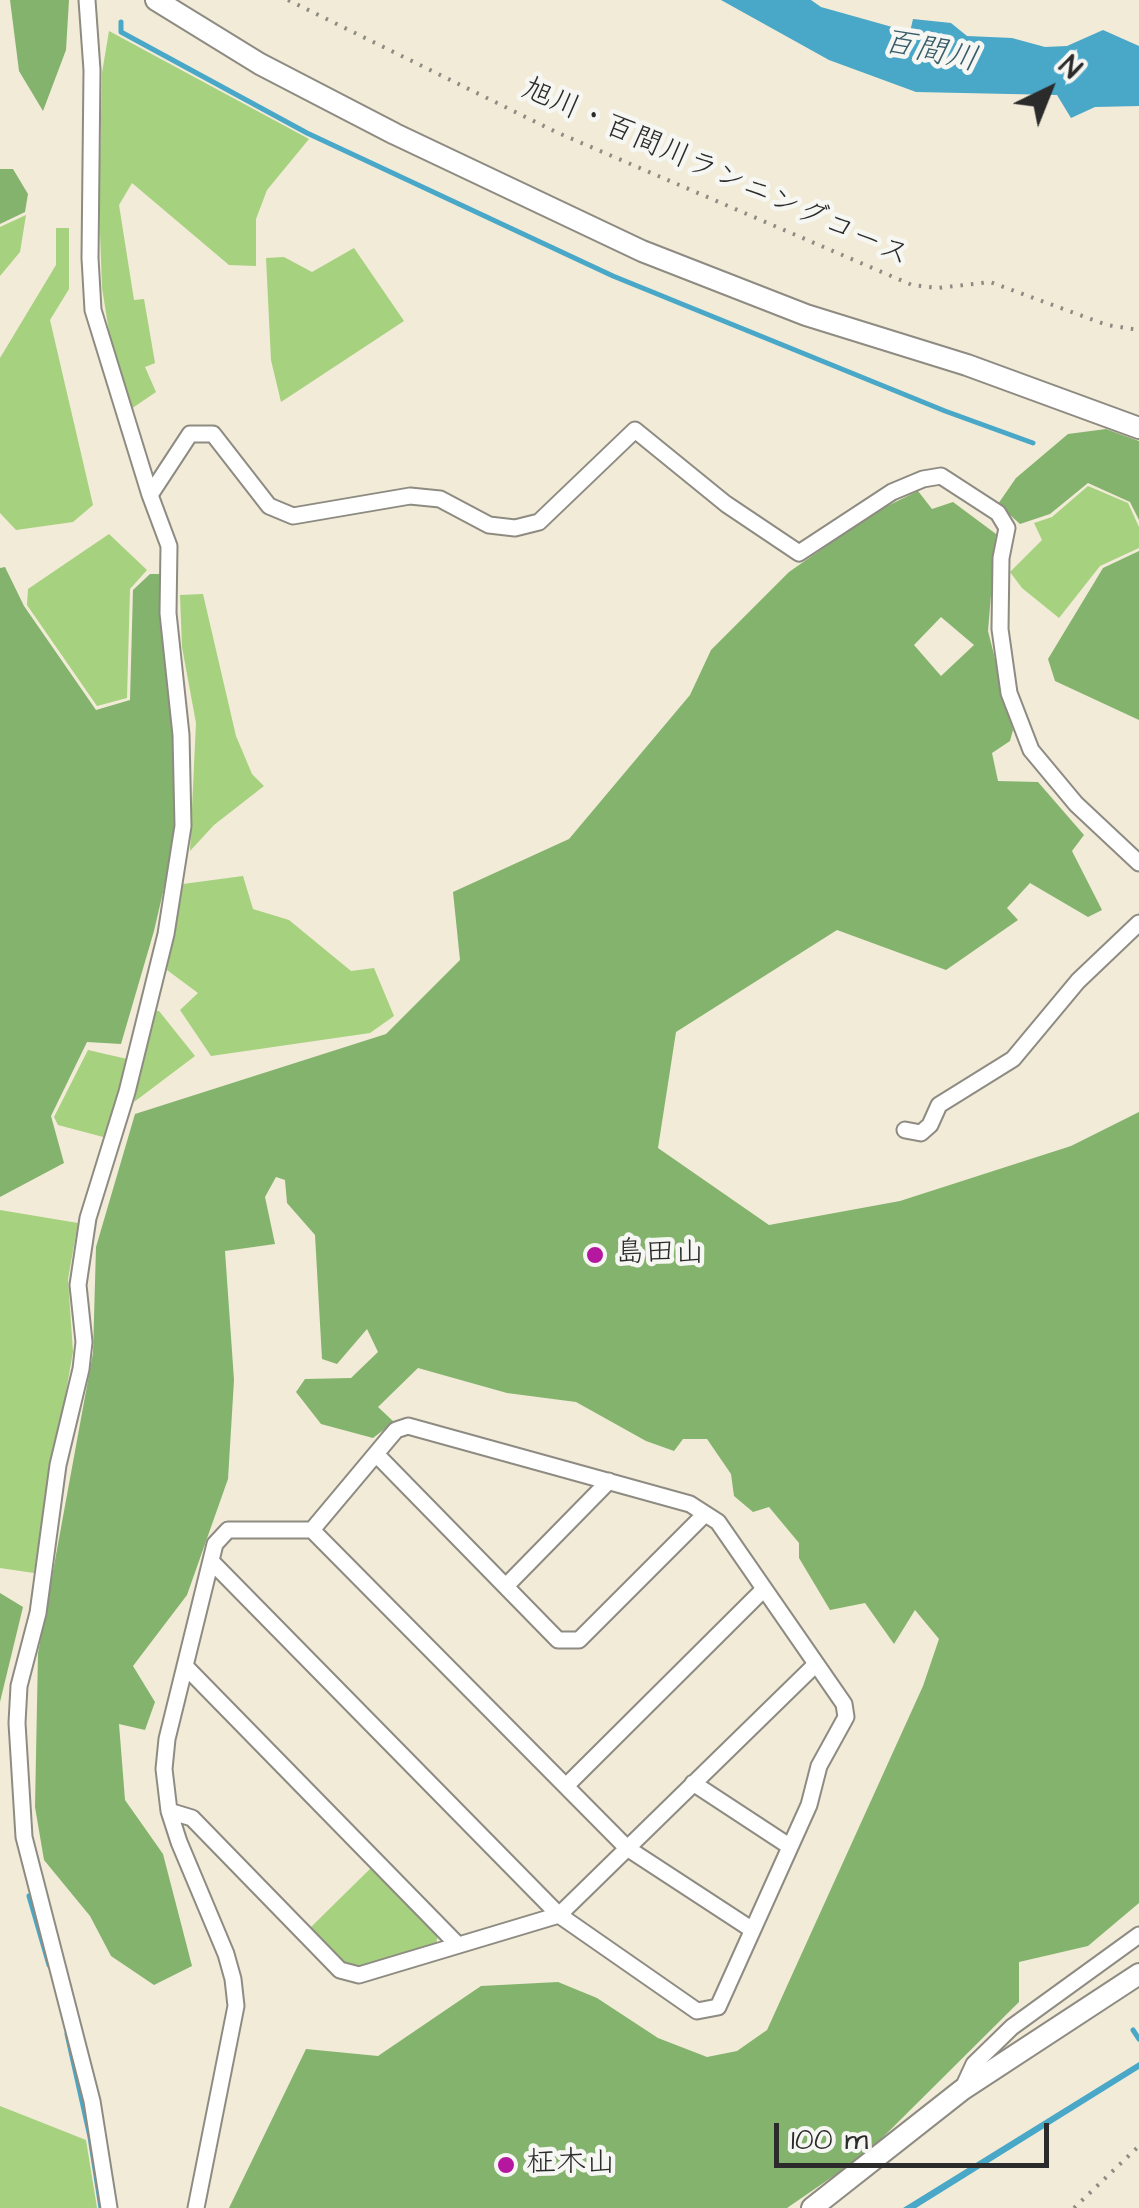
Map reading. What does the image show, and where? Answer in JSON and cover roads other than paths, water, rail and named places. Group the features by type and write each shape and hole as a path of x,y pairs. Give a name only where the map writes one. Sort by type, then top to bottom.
{"street":[{"path":"88,0 93,310 150,496 170,546 168,613 182,735 184,826 162,952 127,1092 88,1218 78,1285 84,1342 81,1369 58,1465 38,1613 19,1686 17,1723 24,1837 92,2101 109,2208"},
{"path":"156,0 260,64 396,134 642,251 806,315 967,365 1139,428"},
{"path":"150,496 190,434 214,434 268,506 293,516 410,496 440,500 489,525 515,528 540,522 635,430 726,504 800,553 892,492 922,479 941,476 998,514 1007,528 1001,558 1000,629 1009,693 1031,750 1076,804 1139,863"},
{"path":"906,1130 921,1132 930,1125 939,1104 1013,1059 1078,981 1139,923"},
{"path":"211,1561 559,1914 697,2011 718,2007 809,1804 819,1766 846,1717 844,1704 718,1522 690,1504 408,1426 396,1430 312,1530"},
{"path":"376,1454 558,1640 580,1640 704,1514"},
{"path":"506,1586 609,1481"},
{"path":"196,2208 236,2006 234,1978 178,1842 169,1811 164,1769 167,1740 215,1544 228,1530 312,1530 627,1848 751,1928"},
{"path":"566,1786 764,1589"},
{"path":"169,1811 192,1818 340,1970 359,1975 559,1914 816,1664"},
{"path":"185,1666 458,1945"},
{"path":"694,1783 789,1846"},
{"path":"962,2090 974,2064 1012,2026 1139,1935"},
{"path":"812,2208 962,2090 1139,1974"}],"water":[{"name":"百間川","path":"721,0 811,0 821,7 910,32 913,19 951,23 967,36 1012,38 1045,47 1067,46 1103,30 1139,46 1139,106 1095,107 1071,118 1057,95 916,92 829,60"},
{"path":"1139,2062 1139,2069 916,2208 903,2208"}],"waterway":[{"path":"121,22 121,32 307,133 613,276 1033,443"},
{"path":"29,1896 49,1965"},
{"path":"1133,2030 1139,2039"},
{"path":"67,2034 101,2208"}],"place":[{"name":"島田山","path":"595,1255"},
{"name":"柾木山","path":"506,2165"}]}
